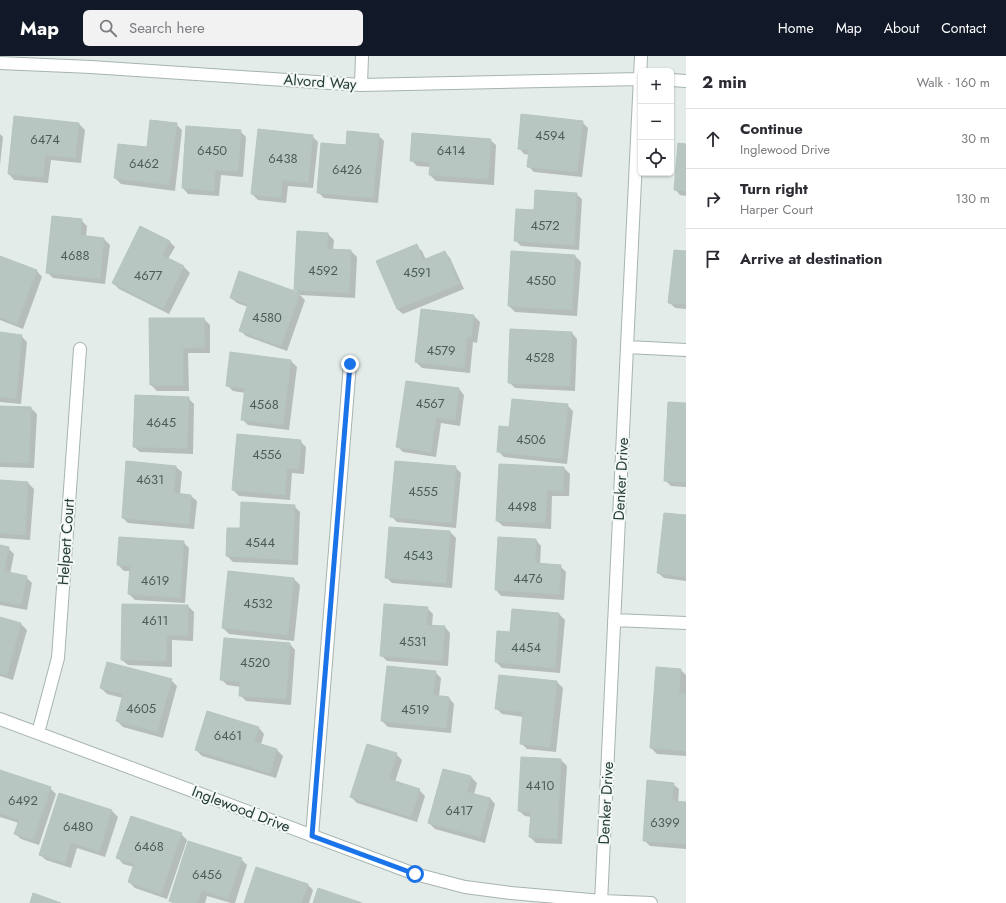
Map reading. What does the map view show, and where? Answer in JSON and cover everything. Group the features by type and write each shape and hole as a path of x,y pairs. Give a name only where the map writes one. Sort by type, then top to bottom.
{"street":[{"path":"361,85 362,56"},
{"name":"Denker Drive","path":"641,68 642,56"},
{"name":"Alvord Way","path":"0,63 92,62 361,85 638,79"},
{"path":"674,80 686,81"},
{"name":"Denker Drive","path":"601,902 640,104"},
{"path":"627,347 686,350"},
{"name":"Helpert Court","path":"38,733 58,658 80,349"},
{"path":"312,836 350,364"},
{"path":"614,620 686,623"},
{"name":"Inglewood Drive","path":"0,719 415,874 465,887 511,893 601,902 651,903"}],"building":[{"path":"521,114 583,121 577,172 527,167 529,150 518,149"},
{"path":"14,116 79,123 75,158 45,155 43,178 8,174"},
{"path":"150,120 177,123 169,185 114,178 118,144 147,147"},
{"path":"186,126 241,130 238,171 215,170 214,191 182,188"},
{"path":"258,129 313,135 308,183 282,180 281,198 251,194"},
{"path":"347,131 379,134 373,198 317,193 321,143 346,145"},
{"path":"412,133 491,139 488,179 429,175 430,162 410,161"},
{"path":"678,143 686,144 686,191 674,190"},
{"path":"535,190 577,193 574,245 514,241 516,209 534,210"},
{"path":"52,216 82,219 80,235 104,238 100,279 46,273"},
{"path":"140,226 170,241 162,255 184,266 163,309 112,283"},
{"path":"297,231 328,233 327,249 351,250 349,293 294,290"},
{"path":"417,244 423,260 445,251 459,284 397,309 376,261"},
{"path":"674,250 686,251 686,304 668,303"},
{"path":"511,251 575,255 572,310 508,306"},
{"path":"0,256 37,270 17,324 0,317"},
{"path":"239,271 300,293 281,346 239,331 248,304 230,298"},
{"path":"421,309 474,315 471,337 467,337 464,368 415,362"},
{"path":"149,318 204,318 205,347 183,348 183,385 150,385"},
{"path":"510,329 572,332 570,386 508,383"},
{"path":"0,332 22,335 16,399 0,397"},
{"path":"230,352 291,360 283,425 241,420 245,388 226,386"},
{"path":"406,381 459,388 455,420 436,417 431,452 396,447"},
{"path":"135,395 189,397 187,448 133,447"},
{"path":"512,399 568,404 562,459 497,452 499,426 509,427"},
{"path":"668,402 686,403 686,482 664,481"},
{"path":"0,406 31,407 29,463 0,462"},
{"path":"237,434 301,440 299,469 287,468 285,495 232,490"},
{"path":"126,461 176,466 174,493 191,495 189,524 122,518"},
{"path":"395,461 456,466 451,523 390,517"},
{"path":"499,464 564,467 563,491 547,490 545,523 496,521"},
{"path":"0,480 28,482 25,535 0,533"},
{"path":"241,502 295,505 292,560 226,556 227,528 240,528"},
{"path":"664,513 686,515 686,577 657,573"},
{"path":"389,527 450,531 446,583 385,578"},
{"path":"119,537 184,541 180,598 128,594 130,566 117,565"},
{"path":"498,537 536,539 535,563 561,565 559,594 495,590"},
{"path":"0,545 9,547 4,571 27,576 21,605 0,601"},
{"path":"228,571 294,578 288,635 222,628"},
{"path":"122,604 188,605 188,635 167,635 166,661 121,660"},
{"path":"384,604 428,607 426,625 445,626 442,661 380,656"},
{"path":"512,609 559,613 555,668 495,662 497,631 510,632"},
{"path":"0,617 21,623 7,675 0,673"},
{"path":"224,638 290,643 286,699 239,696 240,682 220,680"},
{"path":"107,662 172,679 157,732 116,721 123,694 100,688"},
{"path":"387,666 436,671 433,695 449,697 446,728 381,721"},
{"path":"656,667 681,669 679,693 686,694 686,751 650,748"},
{"path":"499,675 557,681 550,747 520,744 523,712 495,709"},
{"path":"207,711 259,727 254,742 277,749 270,773 195,750"},
{"path":"367,744 397,753 389,779 420,789 411,817 350,797"},
{"path":"521,757 561,759 557,839 529,837 531,812 518,811"},
{"path":"443,769 471,776 467,792 490,798 480,837 428,823"},
{"path":"0,770 51,787 33,840 14,834 19,820 0,813"},
{"path":"647,780 674,783 672,801 686,802 686,844 643,841"},
{"path":"59,793 112,810 99,852 71,842 65,863 39,855"},
{"path":"131,816 182,833 161,894 128,882 134,864 116,858"},
{"path":"188,841 242,858 228,899 202,890 197,903 175,903 169,901"},
{"path":"256,867 308,884 301,903 244,903"},
{"path":"318,888 362,903 313,903"},
{"path":"33,893 61,903 30,903"}],"route":[{"path":"350,364 312,836 415,874"}]}
